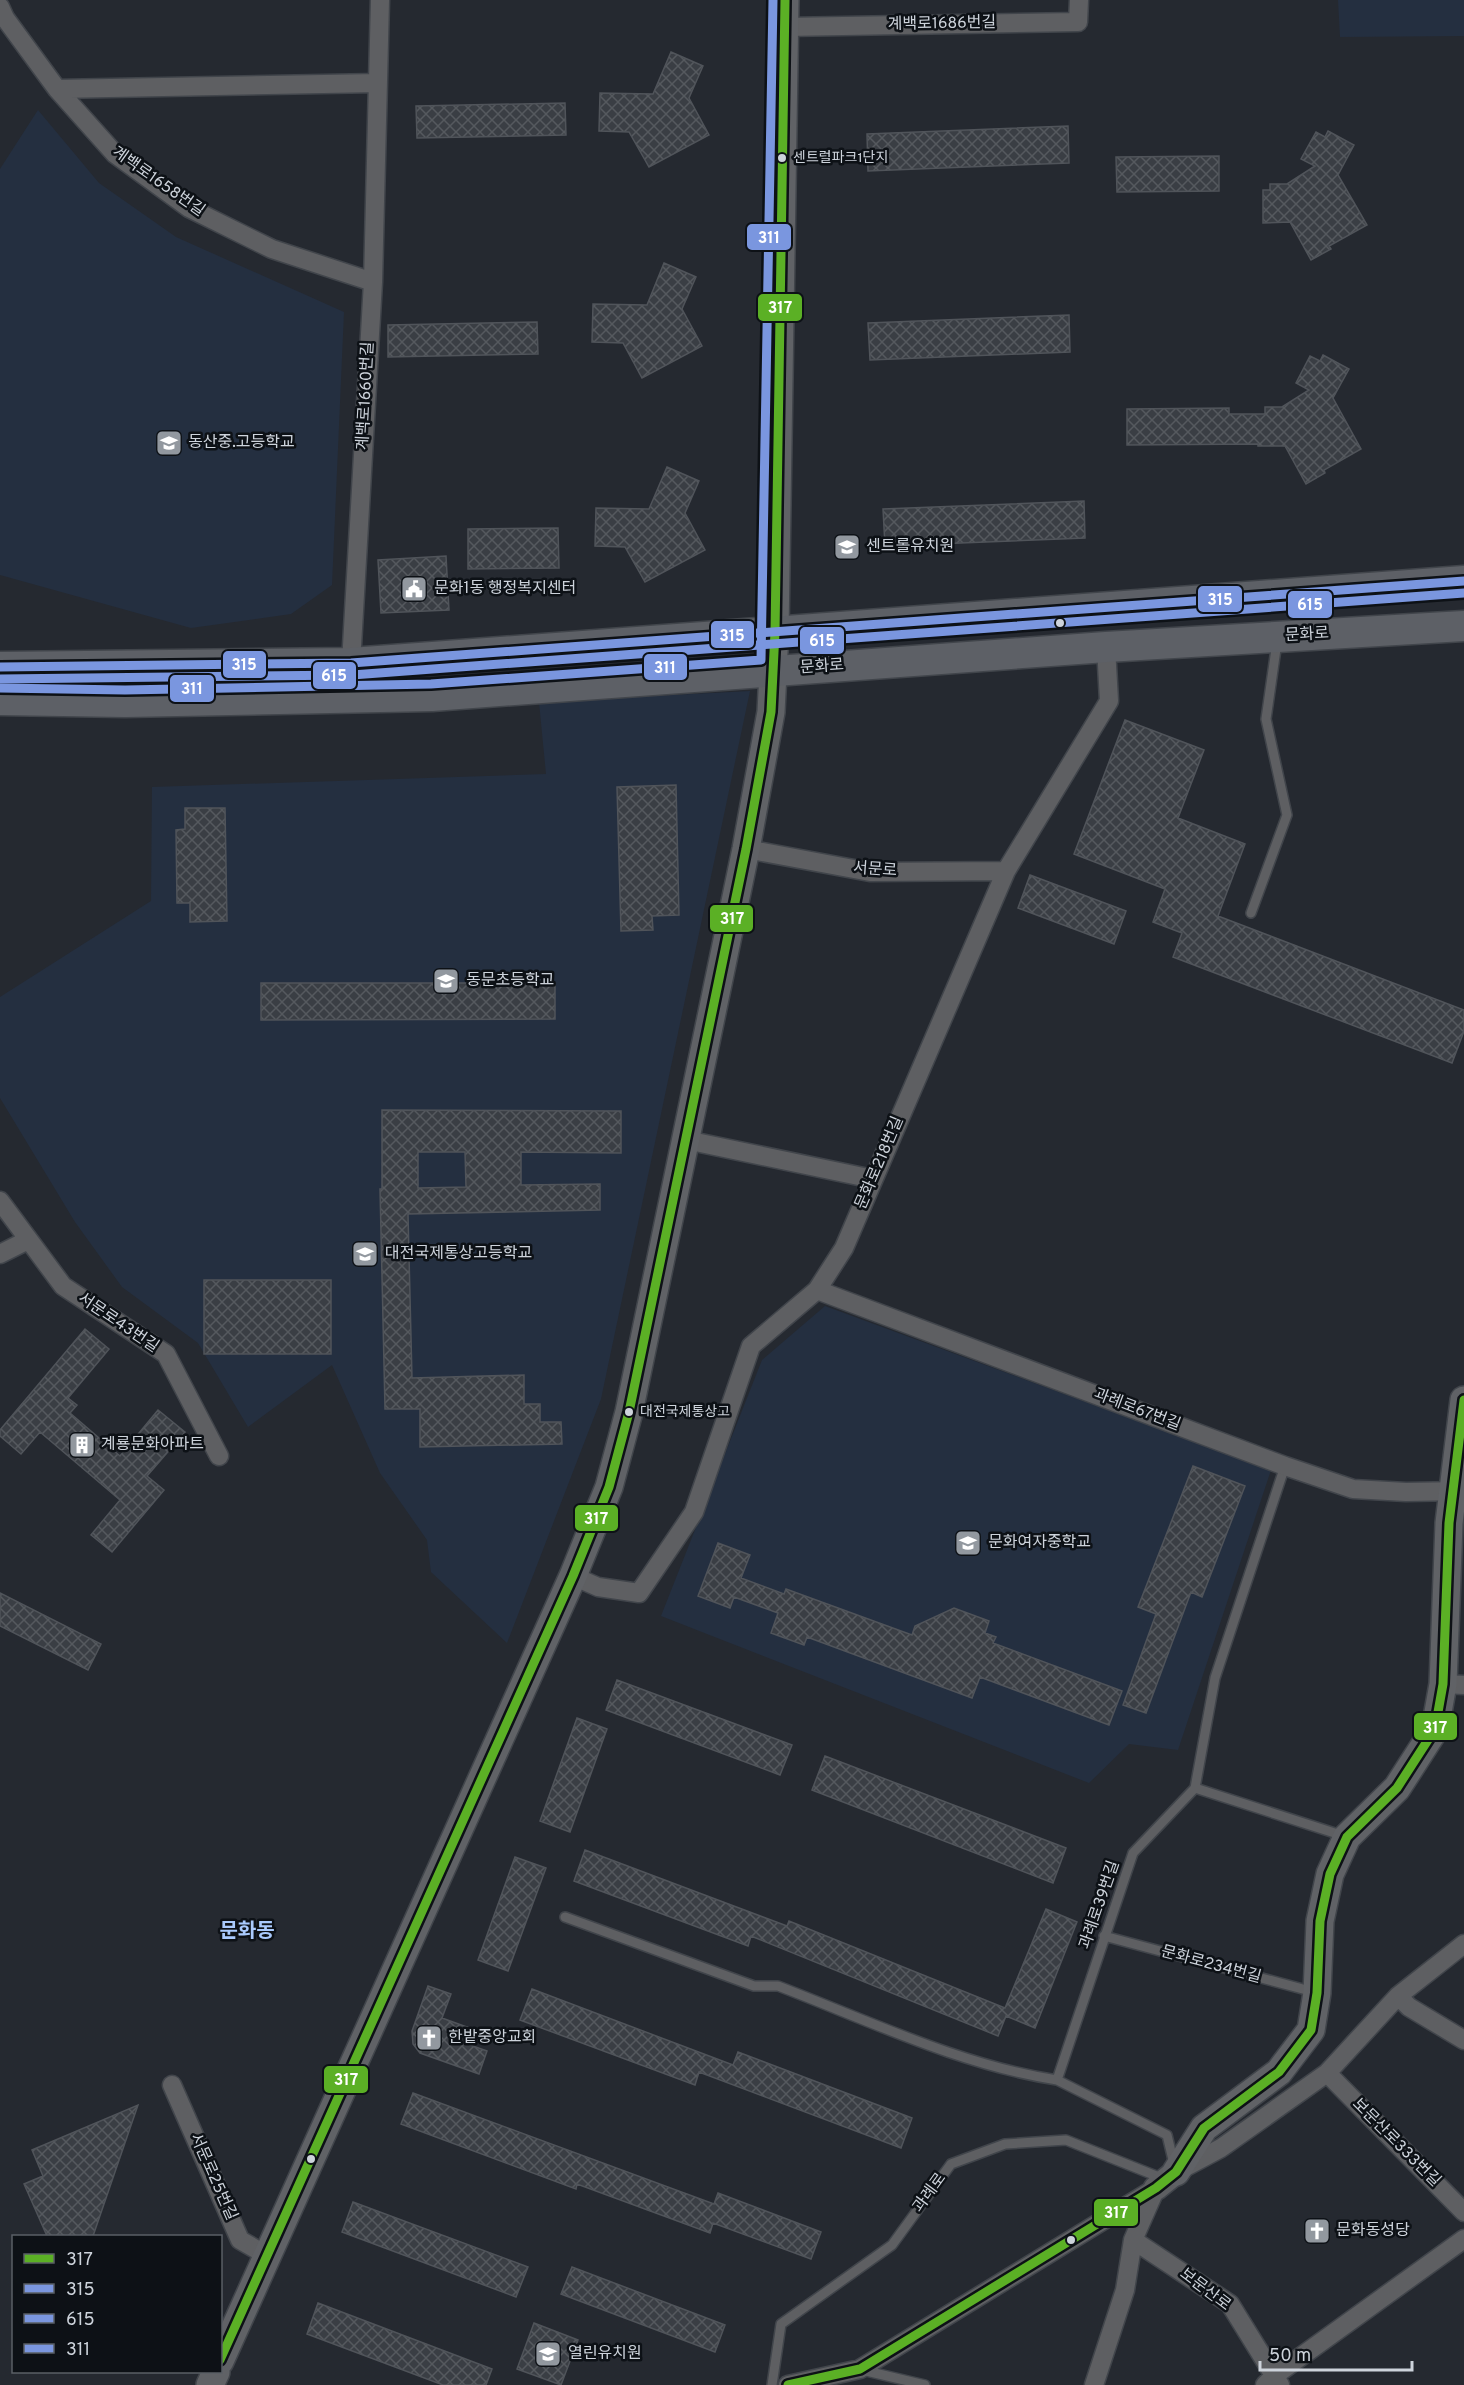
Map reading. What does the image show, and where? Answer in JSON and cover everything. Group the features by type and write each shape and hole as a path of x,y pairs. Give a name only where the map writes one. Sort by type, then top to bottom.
{"main road":[{"path":"222,2357 573,1576 609,1487 629,1412 746,849 771,712 775,632 785,0"},
{"path":"0,667 351,663 1464,581"},
{"name":"문화로","path":"0,700 125,702 432,696 1106,647 1464,626"},
{"path":"1166,2180 1203,2128 1279,2072 1311,2030 1317,1993 1320,1921 1330,1874 1347,1837 1397,1788 1435,1729 1453,1684 1458,1491 1464,1400"}],"street":[{"name":"계백로1660번길","path":"351,663 373,282 380,0"},
{"name":"계백로1686번길","path":"784,27 1078,22 1078,0"},
{"name":"계백로1658번길","path":"0,7 5,18 57,89 115,154 189,208 272,249 373,282"},
{"path":"57,89 378,83"},
{"name":"문화로218번길","path":"573,1576 598,1587 639,1593 694,1512 751,1346 817,1290 844,1248 1006,871 1109,701 1106,647"},
{"path":"323,699 351,663"},
{"name":"서문로","path":"746,849 870,872 1006,871"},
{"path":"686,1140 873,1179"},
{"name":"서문로43번길","path":"0,1201 63,1286 166,1354 219,1456"},
{"path":"0,1254 28,1240"},
{"name":"과례로67번길","path":"817,1290 1285,1466 1353,1489 1406,1492 1458,1491"},
{"path":"788,2385 860,2369 1221,2148 1327,2073 1398,1996 1464,1944"},
{"path":"1398,1996 1409,2007 1464,2040"},
{"name":"보문산로333번길","path":"1327,2073 1464,2212"},
{"name":"서문로25번길","path":"172,2085 240,2240 268,2256"},
{"path":"1094,2385 1125,2290 1133,2240 1166,2180"},
{"path":"1273,2382 1464,2239"},
{"name":"보문산로","path":"1133,2240 1230,2304 1273,2382"}],"lane":[{"path":"1251,913 1287,815 1266,718 1278,637"},
{"path":"1285,1466 1215,1678 1195,1788 1347,1837"},
{"name":"과례로39번길","path":"1057,2080 1133,1853 1195,1788"},
{"path":"565,1917 754,1986 778,1986 954,2053 1026,2075 1057,2080 1167,2135 1166,2180"},
{"name":"문화로234번길","path":"1104,1936 1317,1993"},
{"name":"과례로","path":"772,2385 781,2324 892,2245 951,2164 1005,2144 1066,2140 1166,2180"},
{"path":"860,2369 925,2385"}],"shaded area":[{"path":"1338,0 1464,0 1464,36 1340,37"},
{"name":"동산중.고등학교","path":"38,110 99,183 176,237 344,312 332,585 291,614 191,628 0,575 0,169"},
{"path":"750,691 601,1399 507,1643 431,1572 427,1540 380,1473 332,1365 248,1427 198,1343 122,1287 75,1222 0,1098 0,997 151,901 152,787 546,774 539,702"},
{"name":"문화여자중학교","path":"825,1306 1271,1470 1178,1750 1129,1744 1089,1783 661,1616 762,1360"}],"building":[{"path":"671,52 703,66 689,98 709,135 649,167 629,132 599,131 600,93 653,94"},
{"path":"565,103 566,135 417,138 416,106"},
{"path":"1068,126 1069,163 868,171 867,134"},
{"path":"1328,131 1354,145 1338,175 1367,225 1329,246 1331,249 1311,260 1290,222 1263,223 1263,190 1270,190 1270,184 1287,184 1315,166 1301,159 1316,132 1325,137"},
{"path":"1219,156 1219,191 1117,192 1116,157"},
{"path":"664,263 696,277 682,309 702,346 642,378 623,343 592,342 593,304 647,305"},
{"path":"1069,315 1070,352 870,360 868,323"},
{"path":"537,322 538,354 388,357 388,325"},
{"path":"1323,355 1349,369 1333,398 1361,449 1324,470 1325,473 1306,484 1285,446 1258,446 1258,444 1127,445 1127,409 1229,408 1229,414 1265,414 1265,407 1282,407 1309,390 1296,383 1310,356 1320,361"},
{"path":"667,467 699,481 685,513 705,550 645,582 625,547 595,546 596,508 649,509"},
{"path":"1084,501 1085,538 885,546 883,509"},
{"path":"558,528 559,568 468,569 468,529"},
{"path":"446,556 449,610 381,613 378,560"},
{"path":"1125,720 1204,750 1178,818 1245,844 1218,916 1464,1010 1464,1031 1452,1063 1173,957 1182,933 1153,922 1165,889 1074,854"},
{"path":"676,785 679,915 652,916 653,930 621,931 617,787"},
{"path":"185,808 225,808 227,921 190,922 190,903 177,903 176,830 185,829"},
{"path":"1030,875 1126,911 1114,944 1018,908"},
{"path":"261,983 555,983 555,1019 261,1020"},
{"path":"382,1110 621,1111 621,1153 521,1152 521,1185 600,1184 600,1210 408,1214 412,1378 524,1375 524,1404 540,1404 540,1422 561,1422 562,1444 420,1447 420,1409 385,1409 380,1189 382,1189","holes":["418,1152 465,1152 466,1187 418,1188"]},
{"path":"204,1280 331,1280 331,1354 204,1354"},
{"name":"계룡문화아파트","path":"85,1329 109,1349 68,1398 77,1405 70,1413 120,1456 158,1410 185,1432 147,1476 164,1490 112,1552 91,1535 120,1500 40,1432 21,1454 0,1436 0,1430"},
{"path":"1193,1466 1245,1486 1202,1597 1191,1592 1146,1713 1123,1705 1156,1614 1138,1607"},
{"path":"718,1543 750,1555 741,1578 784,1594 786,1589 912,1635 915,1626 954,1608 989,1621 985,1633 996,1637 993,1643 1122,1691 1109,1725 980,1677 972,1698 807,1637 804,1645 771,1633 778,1613 734,1597 730,1608 698,1596"},
{"path":"0,1593 101,1644 88,1670 0,1626"},
{"path":"617,1680 792,1745 780,1775 606,1710"},
{"path":"577,1718 607,1729 570,1832 540,1821"},
{"path":"825,1756 1066,1848 1053,1883 812,1790"},
{"path":"585,1850 787,1926 789,1921 1005,2008 1046,1909 1077,1922 1035,2028 1006,2016 998,2036 751,1936 748,1946 574,1881"},
{"path":"515,1857 546,1868 508,1971 478,1960"},
{"path":"428,1986 451,1994 442,2018 475,2030 470,2045 487,2051 479,2074 420,2053 413,2044 412,2031"},
{"path":"532,1989 733,2065 738,2052 912,2118 901,2148 699,2072 695,2085 520,2020"},
{"path":"413,2093 714,2204 718,2193 821,2232 811,2259 713,2223 710,2233 577,2184 576,2189 401,2124"},
{"path":"138,2105 93,2235 47,2235 24,2184 43,2176 32,2150"},
{"path":"353,2202 528,2267 516,2297 342,2232"},
{"path":"572,2267 725,2325 715,2352 561,2294"},
{"path":"318,2303 492,2369 486,2385 443,2385 307,2334"},
{"name":"열린유치원","path":"534,2323 578,2340 561,2385 517,2369"}],"transit line":[{"name":"311","path":"0,688 125,690 431,684 761,660 773,0"},
{"name":"317","path":"222,2356 573,1576 609,1487 629,1412 746,849 771,712 775,632 785,0"},
{"name":"315","path":"0,667 351,663 1464,581"},
{"name":"615","path":"0,679 352,675 1464,593"},
{"name":"317","path":"788,2385 860,2369 1156,2188 1176,2172 1204,2128 1279,2072 1311,2030 1317,1993 1320,1921 1330,1874 1347,1837 1397,1788 1435,1729 1443,1684 1449,1523 1464,1400"}],"place":[{"name":"센트럴파크1단지","path":"782,158"},
{"name":"동산중.고등학교","path":"169,443"},
{"name":"센트롤유치원","path":"847,547"},
{"name":"문화1동 행정복지센터","path":"414,589"},
{"name":"동문초등학교","path":"446,981"},
{"name":"대전국제통상고등학교","path":"365,1254"},
{"name":"대전국제통상고","path":"629,1412"},
{"name":"계룡문화아파트","path":"82,1445"},
{"name":"문화여자중학교","path":"968,1543"},
{"name":"한밭중앙교회","path":"429,2038"},
{"name":"문화동성당","path":"1317,2231"},
{"name":"열린유치원","path":"548,2354"}],"district":[{"name":"문화동","path":"247,1932"}]}
